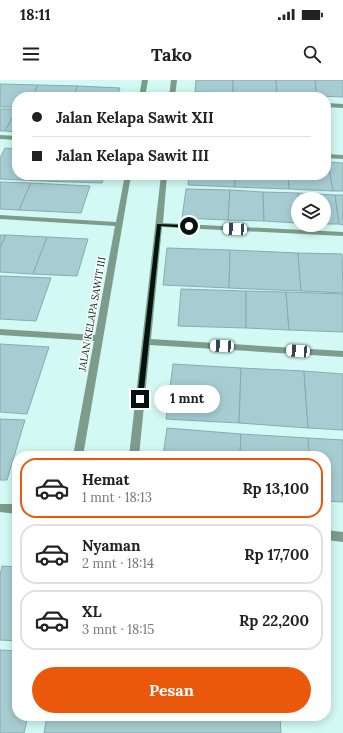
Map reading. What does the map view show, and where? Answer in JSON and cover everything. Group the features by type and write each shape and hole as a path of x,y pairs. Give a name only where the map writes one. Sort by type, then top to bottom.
{"street":[{"path":"143,92 145,80"},
{"path":"173,92 174,80"},
{"path":"331,105 343,106"},
{"path":"0,137 12,138"},
{"path":"331,156 343,157"},
{"name":"JALAN KELAPA SAWIT III","path":"79,451 127,180"},
{"path":"135,451 163,180"},
{"path":"0,217 120,224"},
{"path":"158,225 343,234"},
{"path":"0,332 99,338"},
{"path":"146,342 343,354"},
{"path":"0,508 12,509"},
{"path":"331,536 343,537"}],"building":[{"path":"196,80 233,80 233,92 195,92"},
{"path":"233,80 276,80 277,92 233,92"},
{"path":"276,80 315,80 316,92 277,92"},
{"path":"315,80 343,80 343,97 331,97 331,92 316,92"},
{"path":"0,84 38,85 34,92 12,92 12,107 0,107"},
{"path":"38,85 78,86 75,92 34,92"},
{"path":"78,86 120,88 119,92 75,92"},
{"path":"0,109 12,109 12,118 5,131 0,131"},
{"path":"12,118 12,132 5,131"},
{"path":"5,148 12,149 12,180 0,179 0,158"},
{"path":"331,162 343,163 343,191 333,191"},
{"path":"331,179 333,191 289,189 288,180"},
{"path":"20,180 42,180 41,181"},
{"path":"42,180 103,180 102,183"},
{"path":"188,180 235,180 235,187 188,185"},
{"path":"235,180 288,180 289,189 235,187"},
{"path":"0,182 31,183 19,210 0,209"},
{"path":"31,183 90,186 81,213 19,210"},
{"path":"186,189 230,190 228,220 182,218"},
{"path":"230,190 263,192 264,221 228,220"},
{"path":"263,192 291,193 291,223 264,221"},
{"path":"331,195 335,195 339,224 331,224"},
{"path":"335,195 343,195 343,225 339,224"},
{"path":"0,235 6,235 0,248"},
{"path":"6,235 47,237 33,274 0,272 0,248"},
{"path":"47,237 88,239 77,276 33,274"},
{"path":"167,248 230,250 229,288 163,285"},
{"path":"230,250 298,253 301,291 229,288"},
{"path":"298,253 342,254 343,293 301,291"},
{"path":"0,276 51,278 36,321 0,319"},
{"path":"181,289 246,291 246,328 178,326"},
{"path":"246,291 286,292 289,330 246,328"},
{"path":"286,292 343,294 343,332 289,330"},
{"path":"0,344 49,347 27,414 0,412"},
{"path":"173,364 241,368 239,423 166,419"},
{"path":"241,368 304,371 308,428 239,423"},
{"path":"304,371 343,374 343,430 308,428"},
{"path":"0,419 25,420 16,451 12,451 12,463 7,480 0,480"},
{"path":"167,428 241,434 240,451 164,451"},
{"path":"241,434 308,438 309,451 240,451"},
{"path":"308,438 343,440 343,502 331,501 331,451 309,451"},
{"path":"2,566 12,567 12,641 0,640 0,575"},
{"path":"0,650 12,651 12,721 27,721 24,733 0,733"},
{"path":"46,721 280,721 281,733 44,733"}],"route":[{"path":"140,399 158,225 189,226"}]}
